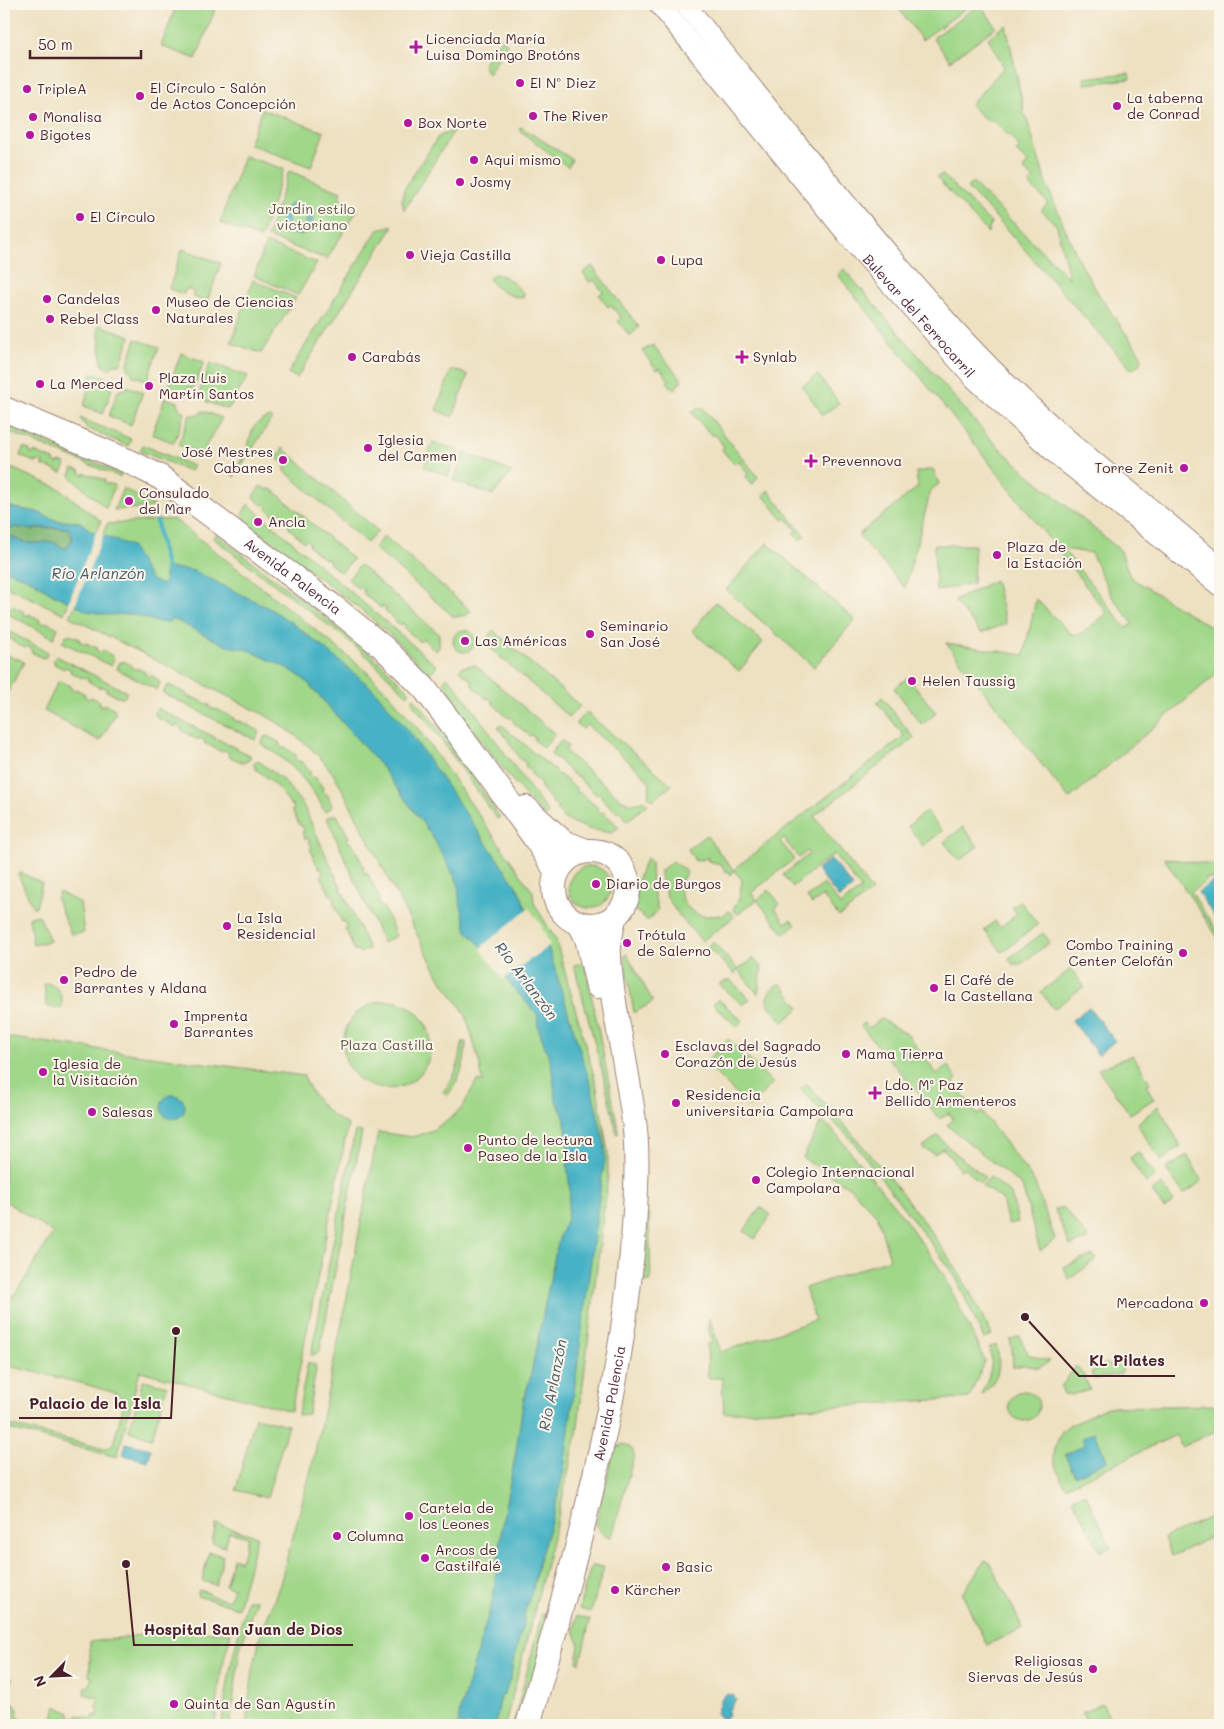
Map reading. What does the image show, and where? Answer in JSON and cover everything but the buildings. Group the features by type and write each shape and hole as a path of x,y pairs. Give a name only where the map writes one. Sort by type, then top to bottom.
{"highway":[{"name":"Avenida Palencia","path":"4,409 130,462 160,477 335,608 384,648 424,688 448,719 535,838 557,872"},
{"name":"Avenida Palencia","path":"487,774 563,842 586,851"},
{"path":"586,851 600,852 613,858 622,868 628,882 628,896 622,910 604,924 592,926 572,921 563,914 557,905 554,894 554,883 557,872 562,864 569,857 586,851"},
{"name":"Avenida Palencia","path":"528,1725 555,1632 602,1446 614,1390 630,1278 636,1203 636,1141 609,962 609,943 614,918"},
{"name":"Avenida Palencia","path":"580,924 587,938 611,1037 626,1074"}],"main road":[{"name":"Bulevar del Ferrocarril","path":"659,4 871,263 975,379 1056,454 1220,586"},
{"name":"Bulevar del Ferrocarril","path":"685,4 746,82 870,232 984,362 1060,433 1154,510 1220,568"}],"green space":[{"path":"177,4 217,4 196,59 161,46"},
{"path":"972,4 922,40 896,5"},
{"path":"980,4 996,27 950,61 933,38"},
{"path":"1006,25 1024,110 1022,112 1026,116 1046,183 1078,259 1099,295 1141,355 1142,361 1137,367 1131,369 990,211 967,188 972,182 1069,278 1057,226 1041,210 1048,203 1029,184 1034,179 1023,169 1028,163 1016,152 1020,147 992,119 988,122 970,105 1004,67 988,38"},
{"path":"501,39 504,39 507,45 488,74 483,64"},
{"path":"1129,73 1130,79 1085,84 1084,78"},
{"path":"262,109 324,132 311,167 249,144"},
{"path":"521,127 572,159 568,167 519,130"},
{"path":"455,129 404,210 402,200 404,189 438,137"},
{"path":"244,156 284,169 261,238 220,223"},
{"name":"Jardín estilo victoriano","path":"289,171 341,192 339,197 358,209 327,259 267,237"},
{"path":"943,175 991,223 988,233 936,177"},
{"path":"391,225 393,227 297,378 288,373 377,231"},
{"path":"266,243 317,263 298,295 254,276"},
{"path":"182,249 221,263 207,302 193,297 193,291 188,289 184,291 184,294 169,289"},
{"path":"592,266 639,327 630,336 618,321 621,318 611,305 608,307 599,295 603,292 594,280 590,283 583,273"},
{"path":"844,269 992,441 1028,474 1121,551 1130,577 1220,633 1220,671 1069,799 946,643 1024,655 1036,599 1070,633 1077,635 1081,634 1107,613 980,451 838,275","holes":["1063,549 1091,553 1111,595 1133,624 1126,628"]},
{"path":"493,274 502,276 518,287 524,294 523,298 508,294 495,286 489,278"},
{"path":"253,280 296,298 261,353 231,343"},
{"path":"100,325 130,336 121,364 114,364 109,369 102,365 98,327"},
{"path":"136,339 159,347 147,380 133,376 127,365"},
{"path":"653,345 682,380 674,390 667,382 669,380 660,368 657,370 642,351"},
{"path":"181,353 204,362 194,388 189,388 182,393 168,389"},
{"path":"210,363 248,376 227,409 207,402 200,391"},
{"path":"452,369 468,375 453,417 436,410"},
{"path":"92,373 106,377 107,385 112,389 103,414 84,406"},
{"path":"818,375 839,403 823,415 802,386"},
{"path":"127,386 143,392 131,425 109,416 118,391 125,389"},
{"path":"165,398 178,402 179,408 185,413 174,443 152,434"},
{"path":"702,407 758,477 752,485 746,477 748,474 738,460 734,464 722,450 724,447 716,435 712,436 691,412"},
{"path":"203,411 222,418 201,454 178,445 190,415 198,415"},
{"path":"270,417 272,418 271,420 234,477 233,475 246,450 253,429 258,423"},
{"path":"80,418 131,439 128,446 87,428"},
{"path":"4,425 121,473 120,477 4,430"},
{"path":"433,442 457,450 448,476 424,467"},
{"path":"143,445 193,466 190,471 140,451"},
{"path":"23,448 30,450 29,452 33,454 34,452 54,460 58,464 59,462 66,464 62,473 42,465 43,462 38,461 37,463 20,456"},
{"path":"283,448 378,531 367,543 285,471 285,465 277,458"},
{"path":"464,453 512,472 493,495 454,481"},
{"path":"4,465 60,489 101,521 96,533 80,522 58,521 37,512 14,508 4,504"},
{"path":"73,468 81,471 80,473 84,475 85,473 105,480 104,483 115,485 106,508 70,476"},
{"path":"933,469 939,484 931,490 905,588 858,535 918,487 916,472"},
{"path":"260,486 272,489 353,559 341,573 329,563 330,561 326,558 324,559 309,546 310,544 306,540 304,542 289,528 290,526 285,522 283,524 264,504 262,505 253,497"},
{"path":"123,488 156,507 114,510"},
{"path":"768,490 805,536 800,540 793,533 796,530 786,518 783,520 763,495"},
{"path":"248,504 437,666 429,674 369,616 249,524 242,514"},
{"path":"174,519 368,673 389,694 419,730 533,892 534,903 556,940 596,1083 608,1152 608,1176 577,1434 505,1725 246,1725 253,1670 260,1637 280,1584 312,1466 342,1323 378,1132 412,1137 433,1130 462,1108 476,1082 483,1082 465,1013 438,975 339,783 324,762 306,744 265,715 70,617 107,524"},
{"path":"16,527 33,530 36,528 69,528 72,538 66,549 52,542 23,542 11,537 4,531"},
{"path":"216,534 370,653 410,692 407,695 368,657 345,638 213,538"},
{"path":"384,536 471,611 467,615 454,617 374,548"},
{"path":"767,543 855,620 814,667 726,590"},
{"path":"934,545 975,545 973,583 936,591"},
{"path":"360,565 439,634 439,647 436,651 423,639 420,642 404,628 406,626 402,623 400,625 385,611 386,609 382,606 381,608 363,593 364,591 361,588 359,589 348,579"},
{"path":"4,569 33,581 69,602 64,614 4,585"},
{"path":"995,580 1006,624 981,633 954,601"},
{"path":"716,602 763,642 739,671 692,631"},
{"path":"12,606 24,612 23,614 28,616 29,614 40,620 39,622 44,624 46,622 58,628 54,638 6,613 9,607 11,608"},
{"path":"4,629 48,652 46,657 43,658 31,652 32,649 27,646 25,648 13,642 14,640 4,637"},
{"path":"464,630 472,633 475,641 472,649 464,652 456,649 453,641 456,633"},
{"path":"493,630 580,706 569,717 490,648 489,635"},
{"path":"69,634 80,639 79,641 85,644 97,648 96,650 101,653 103,651 113,656 114,659 111,666 62,642 66,635 68,636"},
{"path":"4,652 16,660 17,658 24,662 8,692 4,689"},
{"path":"56,656 127,692 124,698 106,691 107,689 101,686 100,688 88,681 88,679 70,672 71,670 66,667 64,669 54,664 55,662 53,661"},
{"path":"123,661 136,670 137,668 150,677 151,675 159,680 158,682 160,683 157,690 117,669 120,662 122,663"},
{"path":"475,665 555,734 543,748 534,740 535,738 513,722 514,720 510,717 508,718 489,698 487,699 471,685 473,682 459,670 462,667"},
{"path":"447,677 457,687 548,813 544,816 498,762 455,706 459,702 443,683"},
{"path":"908,677 936,713 922,725 894,688"},
{"path":"61,681 75,691 76,689 85,694 84,696 89,699 91,697 100,701 99,704 104,706 105,704 115,709 116,713 100,741 44,711 58,682"},
{"path":"169,685 186,693 191,698 210,705 209,707 259,731 255,740 163,693"},
{"path":"882,697 914,738 814,816 872,891 839,917 823,896 812,904 807,897 824,884 840,905 861,889 834,854 792,887 783,875 809,854 807,851 799,858 783,838 780,841 794,859 751,893 757,900 737,914 733,910 740,896 742,880 734,870 731,875 729,871 726,872 721,864 708,861 708,858 695,861 688,849 706,835 733,870 904,736 877,702"},
{"path":"414,698 449,741 500,817 497,819 445,745 411,701"},
{"path":"157,708 251,756 244,763 228,756 229,753 224,750 222,752 204,743 205,741 200,738 198,740 181,730 182,728 176,725 175,727 156,717 157,715 154,713"},
{"path":"586,712 672,785 653,800 648,796 650,784 646,777 587,725 583,729 576,723"},
{"path":"502,725 530,751 556,771 558,775 577,789 576,791 580,792 598,808 597,810 601,813 603,812 619,827 612,833 588,829 564,819 558,808 540,786 539,781 537,781 509,740 498,728"},
{"path":"265,736 280,743 279,745 284,749 285,747 297,756 295,758 299,762 301,761 311,772 309,773 313,778 315,777 323,788 324,794 327,794 332,805 331,808 325,812 313,791 298,773 281,757 261,744"},
{"path":"562,740 568,746 565,751 622,800 633,804 644,800 648,804 627,821 619,811 618,813 601,798 602,796 599,793 597,795 580,780 581,778 576,777 561,761 550,754"},
{"path":"257,760 283,780 303,805 369,949 359,953 355,952 345,928 347,927 344,921 342,922 333,901 335,900 332,894 330,895 321,875 323,873 321,868 319,869 310,849 312,848 308,838 305,839 302,825 300,826 292,810 294,809 292,804 290,805 270,780 255,769 256,767 253,765"},
{"path":"926,811 942,831 923,846 908,826"},
{"path":"335,814 349,837 347,838 349,843 352,843 364,867 362,868 364,873 367,872 380,900 378,902 381,907 383,906 396,936 383,943 327,818"},
{"path":"963,827 978,846 959,861 944,842"},
{"path":"647,858 651,863 652,887 658,910 648,921 634,909 637,882"},
{"path":"1164,858 1213,865 1220,874 1220,889 1213,879 1207,878 1206,881 1191,892 1220,936 1220,941"},
{"path":"673,861 687,872 681,882 680,889 683,901 691,910 702,916 720,915 721,917 729,911 734,917 702,941 681,918 664,891 660,871"},
{"path":"590,866 605,872 611,887 605,902 590,908 575,902 569,887 575,872"},
{"path":"21,873 42,883 36,907 33,907 18,874"},
{"path":"769,890 780,904 775,908 785,923 791,919 796,925 784,934 757,900"},
{"path":"59,892 80,903 84,933 71,934 56,899"},
{"path":"1020,901 1038,924 1002,952 984,930 995,921 1000,927 1017,914 1012,907"},
{"path":"39,915 50,941 33,945 29,917"},
{"path":"1043,933 1050,942 1021,964 1013,964 1008,959"},
{"path":"713,942 738,970 735,974 707,947"},
{"path":"627,954 653,1002 634,1013 624,956"},
{"path":"754,958 762,968 758,994 738,970"},
{"path":"585,963 619,1133 617,1134 574,965"},
{"path":"1071,969 1084,986 1054,1009 1041,992"},
{"path":"730,980 750,999 743,1005 719,984"},
{"path":"48,983 56,988 62,996 61,1009 46,1006 44,984"},
{"path":"780,983 800,1008 783,1022 767,1003 770,991"},
{"path":"718,999 743,1021 737,1027 713,1004"},
{"name":"Plaza Castilla","path":"387,1001 404,1004 418,1014 428,1028 431,1045 428,1062 418,1076 404,1086 387,1089 370,1086 356,1076 346,1062 343,1045 346,1028 356,1014 370,1004"},
{"path":"881,1019 908,1035 937,1074 948,1066 957,1079 954,1082 977,1115 982,1112 1034,1181 1055,1239 1040,1251 1022,1186 947,1125 953,1119 949,1113 940,1119 861,1026 864,1023 869,1028"},
{"path":"4,1037 304,1076 311,1091 321,1105 348,1125 291,1411 140,1371 117,1457 4,1428 4,1424 105,1449 113,1444 124,1403 118,1394 85,1384 4,1365 4,1309 22,1284 53,1233 4,1200"},
{"path":"728,1039 773,1083 749,1107 705,1063"},
{"path":"462,1042 466,1042 465,1057 459,1077 447,1096 443,1092 457,1069"},
{"path":"1133,1055 1150,1083 1146,1085 1154,1099 1130,1114 1098,1069"},
{"path":"806,1083 864,1147 935,1237 973,1297 992,1335 984,1339 957,1280 949,1267 851,1139 800,1089"},
{"path":"1158,1106 1181,1146 1161,1161 1137,1124"},
{"path":"821,1122 830,1127 901,1214 946,1279 985,1361 969,1398 724,1413 722,1378 708,1378 707,1344 713,1343 709,1333 709,1317 721,1352 815,1320 805,1288 890,1259 877,1216 852,1189 803,1158"},
{"path":"355,1131 362,1132 320,1350 318,1353 311,1355"},
{"path":"938,1135 948,1147 985,1177 980,1183 965,1167 961,1170 943,1148 935,1154 922,1148"},
{"path":"1138,1152 1156,1176 1146,1183 1130,1158"},
{"path":"1187,1155 1202,1181 1184,1194 1166,1169"},
{"path":"990,1177 1011,1194 1018,1222 1008,1224 1002,1199 982,1186"},
{"path":"1162,1185 1174,1202 1164,1209 1152,1191"},
{"path":"760,1207 771,1215 755,1239 744,1231"},
{"path":"1063,1207 1089,1239 1070,1246 1055,1210"},
{"path":"649,1215 651,1281 639,1282 645,1216"},
{"path":"1093,1255 1096,1259 1069,1280 1064,1267"},
{"path":"1019,1336 1029,1355 1050,1361 1039,1368 1024,1365 1013,1367 1010,1340"},
{"path":"996,1345 999,1360 998,1373 992,1384 981,1395 991,1366 989,1348"},
{"path":"1125,1357 1121,1374 1094,1379 1091,1373 1105,1363 1110,1366"},
{"path":"308,1362 315,1365 316,1370 308,1414 298,1415"},
{"path":"1076,1366 1085,1377 1090,1390 1071,1395 1064,1394 1061,1387"},
{"path":"143,1380 167,1386 152,1438 129,1431"},
{"path":"1024,1391 1034,1396 1039,1406 1034,1416 1024,1421 1014,1416 1009,1406 1014,1396"},
{"path":"1220,1405 1220,1429 1181,1447 1176,1435 1066,1487 1053,1458 1054,1449 1062,1431 1069,1425 1107,1407","holes":["1086,1445 1075,1476 1065,1455"]},
{"path":"255,1417 288,1425 267,1498 236,1490"},
{"path":"623,1444 631,1448 634,1456 612,1537 601,1532 596,1522 614,1449"},
{"path":"1085,1493 1111,1547 1100,1551 1072,1498"},
{"path":"1212,1516 1220,1533 1172,1556 1164,1538"},
{"path":"216,1524 257,1536 238,1608 197,1596 199,1590 229,1601 233,1588 225,1586 233,1558 241,1561 248,1537 229,1532 225,1547 212,1543"},
{"path":"209,1552 223,1556 216,1585 202,1581"},
{"path":"985,1560 990,1563 1023,1628 987,1645 962,1594"},
{"path":"591,1566 604,1567 591,1612 579,1609"},
{"path":"247,1600 256,1600 240,1649 230,1725 222,1725 235,1647"},
{"path":"542,1614 553,1617 525,1725 513,1725"},
{"path":"577,1616 590,1620 580,1663 577,1662 579,1644 574,1630"},
{"path":"176,1630 231,1633 221,1671 215,1725 51,1725 56,1706 70,1713 69,1716 77,1718 78,1715 93,1719 94,1715 97,1716 99,1709 96,1707 99,1698 84,1694 86,1686 89,1687 92,1677 89,1676 90,1642"},
{"path":"4,1677 12,1678 5,1703 16,1705 15,1707 18,1709 17,1716 24,1720 48,1725 4,1725"},
{"path":"1102,1703 1113,1725 1089,1725 1082,1713"}],"water":[{"path":"293,203 297,203 309,209 312,220 306,232 299,235 287,229 283,223 282,216 285,209","holes":["293,209 302,210 307,215 306,225 294,228 288,224 288,214"]},
{"name":"Río Arlanzón","path":"4,504 14,508 37,512 58,521 80,522 91,531 131,546 150,579 162,585 165,581 165,567 196,572 269,608 291,622 375,691 411,734 520,892 525,906 539,926 549,950 591,1086 605,1146 605,1159 564,1469 533,1589 525,1610 511,1676 505,1693 501,1696 495,1725 458,1725 460,1710 493,1599 503,1517 524,1398 530,1379 555,1255 560,1235 567,1219 570,1190 567,1164 571,1163 564,1116 556,1101 551,1063 538,1027 537,1014 467,931 459,898 458,883 432,836 380,765 306,681 291,670 259,655 246,649 227,646 173,619 168,622 156,622 132,614 107,615 87,611 53,594 33,581 4,569","holes":["16,527 33,530 37,528 68,528 73,537 66,549 51,542 30,543 22,541 5,531"]},
{"path":"831,859 853,887 839,898 817,870"},
{"path":"1213,882 1220,893 1220,925 1198,892"},
{"path":"1089,1007 1115,1041 1098,1055 1072,1020"},
{"path":"173,1095 181,1099 185,1107 181,1115 173,1119 165,1115 161,1107 165,1099"},
{"path":"1094,1432 1108,1461 1075,1476 1065,1455 1085,1445 1082,1438"},
{"path":"126,1443 151,1449 148,1461 123,1455"},
{"path":"726,1694 733,1695 736,1700 728,1711 729,1715 726,1718 720,1718 716,1713 721,1700"}],"pier":[{"path":"97,530 104,533 74,608 68,604"},
{"path":"529,908 541,925 550,945 503,979 480,948"}],"waterway":[{"path":"157,521 167,571"}],"place":[{"name":"Licenciada María Luisa Domingo Brotóns","path":"416,47"},
{"name":"El Nº Diez","path":"520,83"},
{"name":"TripleA","path":"27,89"},
{"name":"El Círculo - Salón de Actos Concepción","path":"140,96"},
{"name":"La taberna de Conrad","path":"1117,106"},
{"name":"The River","path":"533,116"},
{"name":"Monalisa","path":"33,117"},
{"name":"Box Norte","path":"408,123"},
{"name":"Bigotes","path":"30,135"},
{"name":"Aqui mismo","path":"474,160"},
{"name":"Josmy","path":"460,182"},
{"name":"El Círculo","path":"80,217"},
{"name":"Vieja Castilla","path":"410,255"},
{"name":"Lupa","path":"661,260"},
{"name":"Candelas","path":"47,299"},
{"name":"Museo de Ciencias Naturales","path":"156,310"},
{"name":"Rebel Class","path":"50,319"},
{"name":"Carabás","path":"352,357"},
{"name":"Synlab","path":"742,357"},
{"name":"La Merced","path":"40,384"},
{"name":"Plaza Luis Martín Santos","path":"149,386"},
{"name":"Iglesia del Carmen","path":"368,448"},
{"name":"José Mestres Cabanes","path":"283,460"},
{"name":"Prevennova","path":"811,461"},
{"name":"Torre Zenit","path":"1184,468"},
{"name":"Consulado del Mar","path":"129,501"},
{"name":"Ancla","path":"258,522"},
{"name":"Plaza de la Estación","path":"997,555"},
{"name":"Seminario San José","path":"590,634"},
{"name":"Las Américas","path":"465,641"},
{"name":"Helen Taussig","path":"912,681"},
{"name":"Diario de Burgos","path":"596,884"},
{"name":"La Isla Residencial","path":"227,926"},
{"name":"Trótula de Salerno","path":"627,943"},
{"name":"Combo Training Center Celofán","path":"1183,953"},
{"name":"Pedro de Barrantes y Aldana","path":"64,980"},
{"name":"El Café de la Castellana","path":"934,988"},
{"name":"Imprenta Barrantes","path":"174,1024"},
{"name":"Esclavas del Sagrado Corazón de Jesús","path":"665,1054"},
{"name":"Mama Tierra","path":"846,1054"},
{"name":"Iglesia de la Visitación","path":"43,1072"},
{"name":"Ldo. Mª Paz Bellido Armenteros","path":"875,1093"},
{"name":"Residencia universitaria Campolara","path":"676,1103"},
{"name":"Salesas","path":"92,1112"},
{"name":"Punto de lectura Paseo de la Isla","path":"468,1148"},
{"name":"Colegio Internacional Campolara","path":"756,1180"},
{"name":"Mercadona","path":"1204,1303"},
{"name":"KL Pilates","path":"1025,1317"},
{"name":"Palacio de la Isla","path":"176,1331"},
{"name":"Cartela de los Leones","path":"409,1516"},
{"name":"Columna","path":"337,1536"},
{"name":"Arcos de Castilfalé","path":"425,1558"},
{"name":"Hospital San Juan de Dios","path":"126,1564"},
{"name":"Basic","path":"666,1567"},
{"name":"Kärcher","path":"615,1590"},
{"name":"Religiosas Siervas de Jesús","path":"1093,1669"},
{"name":"Quinta de San Agustín","path":"174,1704"}]}
